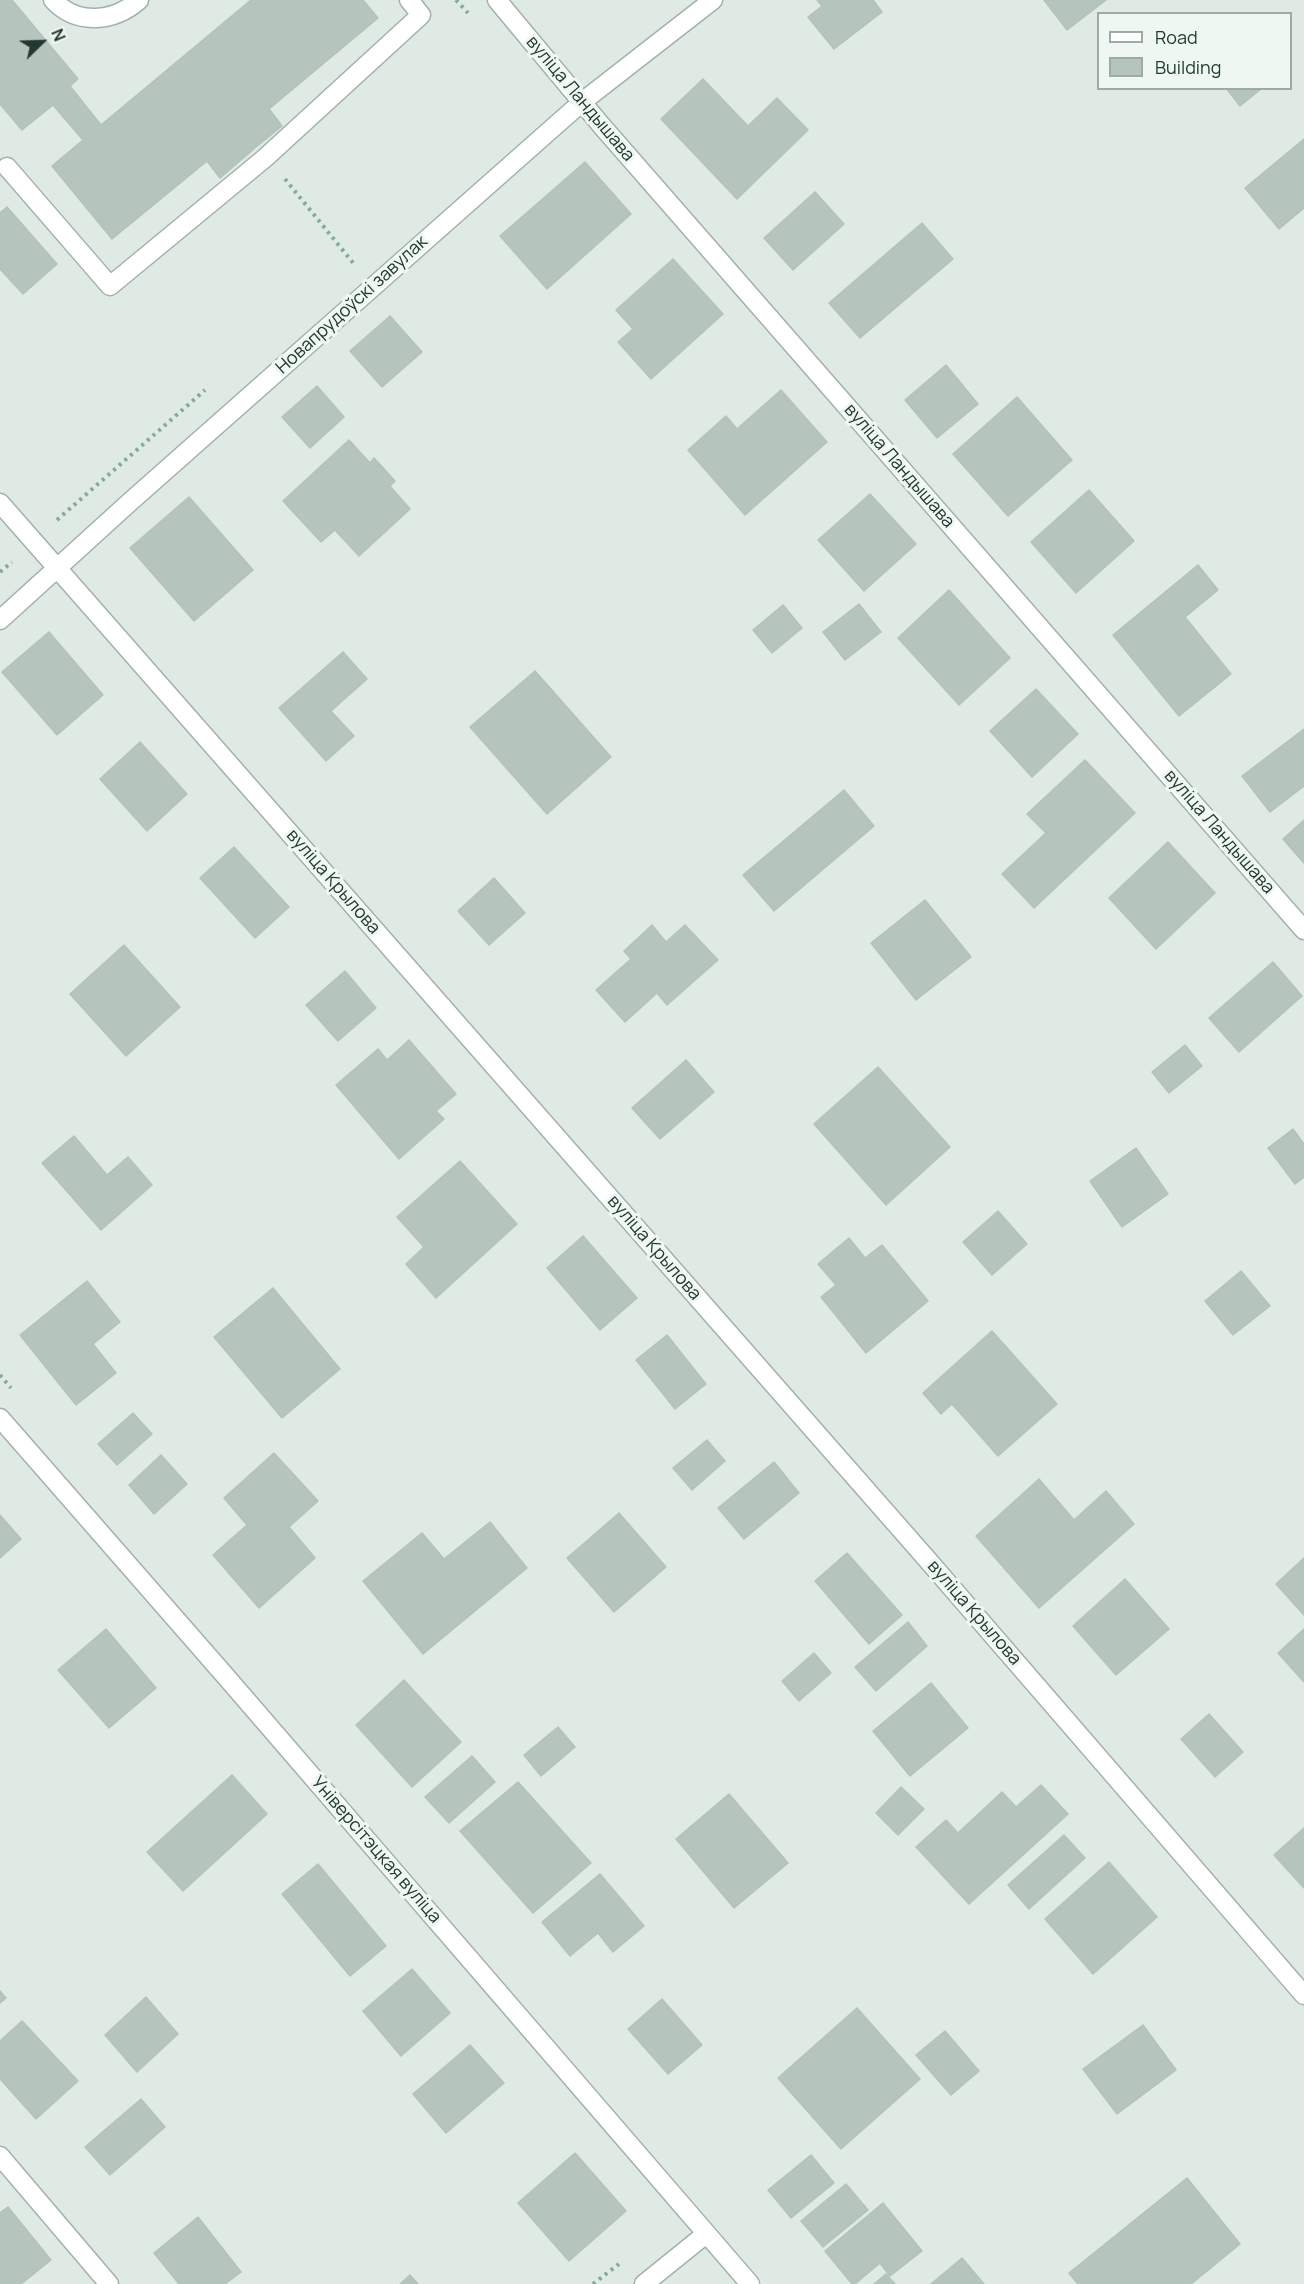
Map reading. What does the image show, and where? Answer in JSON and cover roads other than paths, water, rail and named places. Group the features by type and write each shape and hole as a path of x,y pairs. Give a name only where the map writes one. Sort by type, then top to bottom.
{"street":[{"path":"53,0 60,8 88,20 109,17 139,0"},
{"path":"2,167 110,286 265,158 421,15 409,0"},
{"name":"вуліца Ландышава","path":"497,0 582,102 1304,930"},
{"name":"Новапрудоўскі завулак","path":"0,620 582,102 713,0"},
{"name":"вуліца Крылова","path":"0,503 933,1567 1304,1995"},
{"name":"Універсітэцкая вуліца","path":"0,1418 750,2284"},
{"path":"0,2156 109,2284"},
{"path":"644,2284 706,2234"}]}
